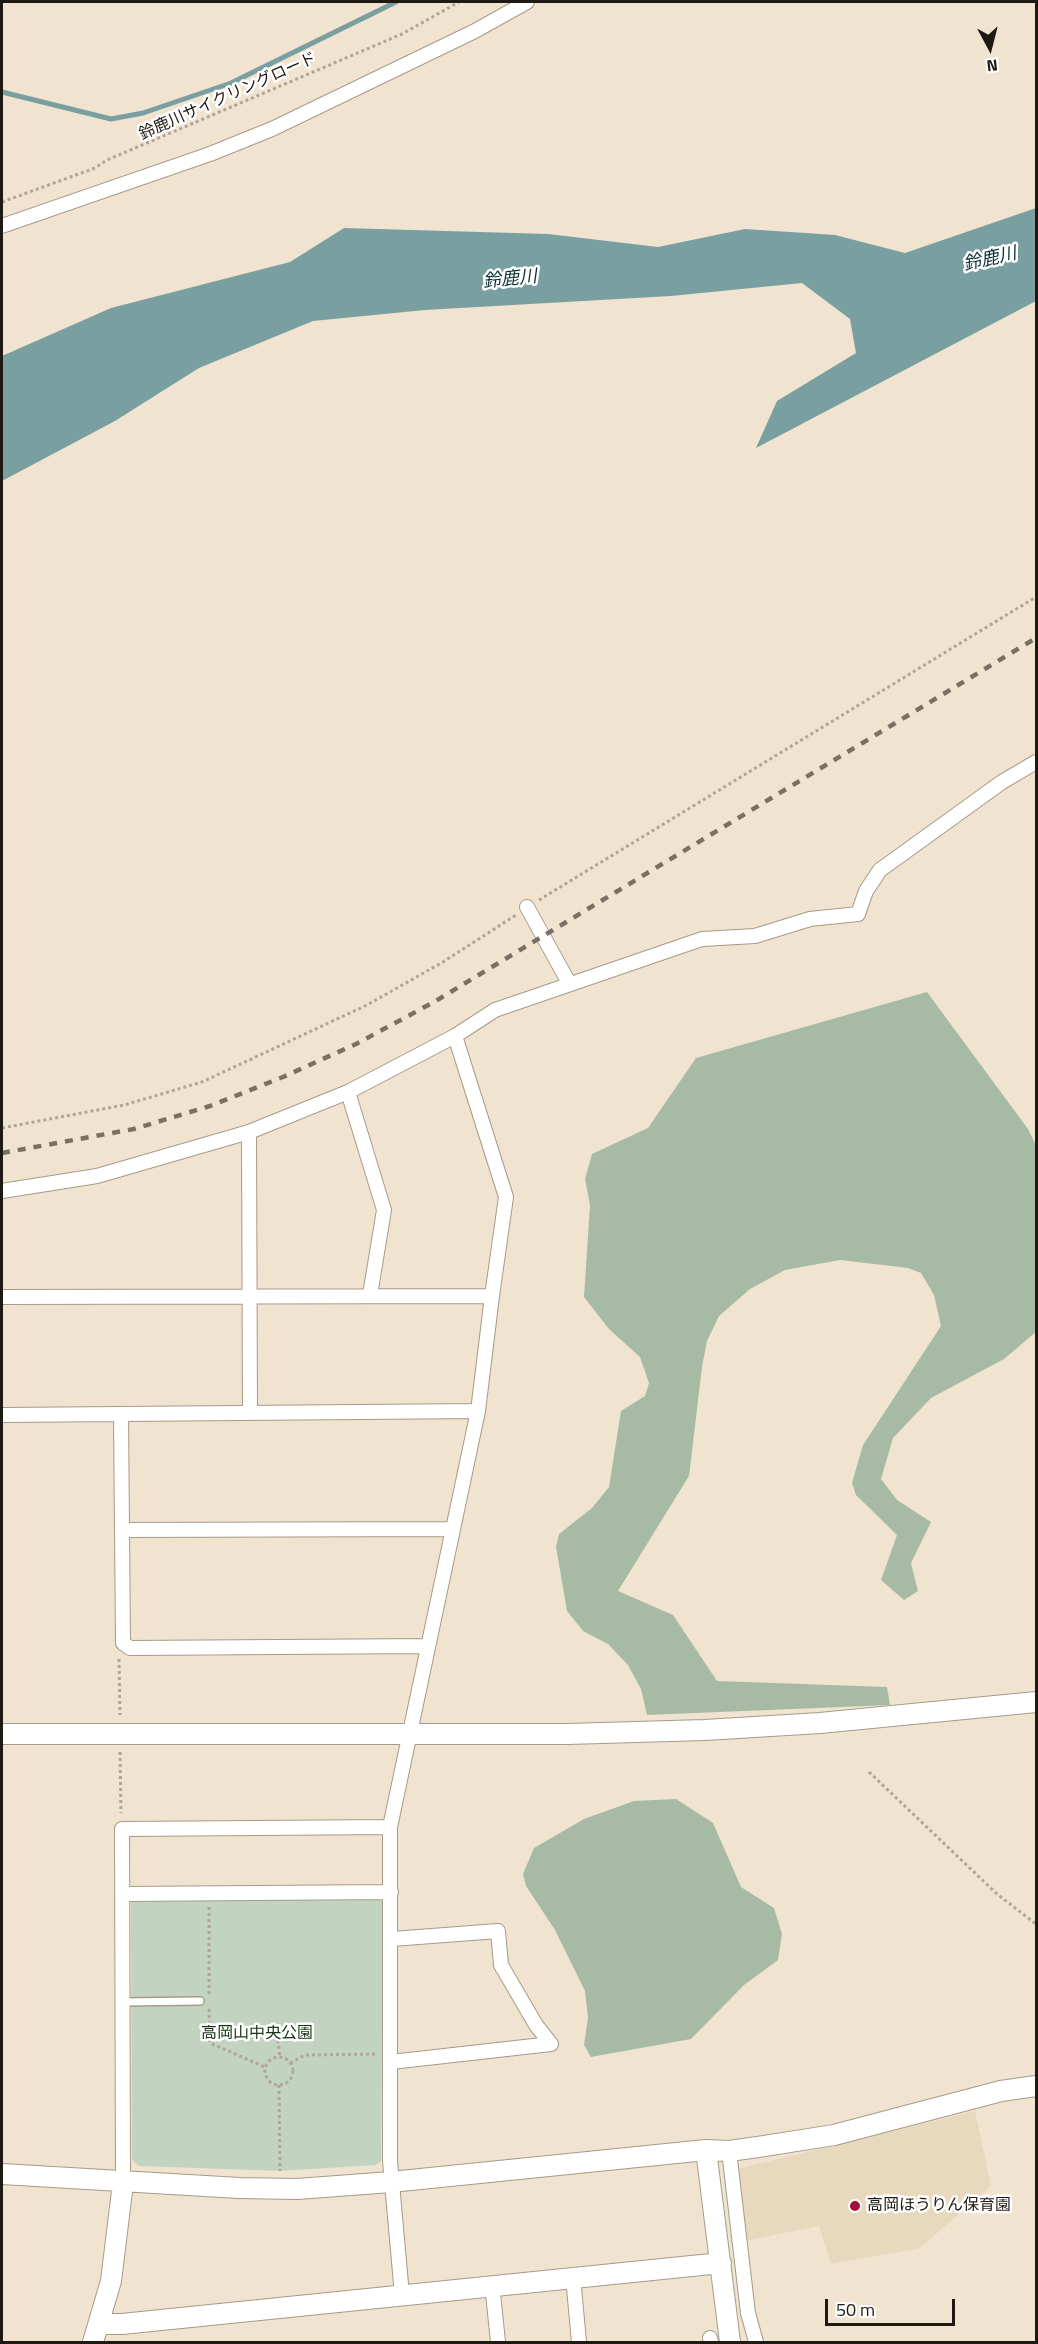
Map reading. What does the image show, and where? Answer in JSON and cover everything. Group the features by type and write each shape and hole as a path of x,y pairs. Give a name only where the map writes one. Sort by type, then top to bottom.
{"street":[{"path":"2,226 210,154 272,129 465,36 527,2"},
{"path":"2,1191 98,1176 249,1132 348,1092 455,1036 495,1010 702,939 755,936 810,918 858,914 866,891 880,870 1002,782 1036,762"},
{"path":"527,907 569,983"},
{"path":"402,2295 391,2182 390,1827 478,1411 506,1197 455,1036"},
{"path":"348,1092 384,1210 370,1295"},
{"path":"249,1132 250,1413"},
{"path":"2,1297 492,1296"},
{"path":"2,1414 478,1411"},
{"path":"121,1414 123,1643 130,1648 427,1646"},
{"path":"122,1530 453,1529"},
{"path":"2,1734 409,1734 705,1730 820,1723 1036,1702"},
{"path":"93,2343 111,2281 123,2183 122,1829 390,1827"},
{"path":"122,1894 391,1892"},
{"path":"391,2062 551,2044 536,2025 501,1965 498,1931 392,1939"},
{"path":"2,2174 123,2183 297,2188 391,2182 706,2150 729,2151 834,2135 1001,2091 1036,2086"},
{"path":"706,2150 730,2343"},
{"path":"729,2151 748,2313 756,2343"},
{"path":"100,2324 122,2324 492,2284 721,2263"},
{"path":"573,2277 579,2343"},
{"path":"492,2284 498,2343"}],"lane":[{"path":"123,2002 200,2001"}],"path":[{"name":"鈴鹿川サイクリングロード","path":"2,202 95,168 107,160 381,44 459,2"},
{"path":"2,1128 124,1105 202,1082 367,1005 443,962 527,907 1036,597"},
{"path":"120,1717 119,1656 123,1643"},
{"path":"120,1752 122,1829"},
{"path":"870,1772 997,1894 1036,1923"},
{"path":"208,1894 210,2043 265,2067 269,2080 279,2085"},
{"path":"278,2040 280,2058"},
{"path":"290,2063 305,2055 377,2054"},
{"path":"265,2067 271,2060 280,2058 290,2063 293,2068 291,2079 279,2085"},
{"path":"279,2085 280,2171"}],"shaded area":[{"name":"高岡ほうりん保育園","path":"975,2111 991,2186 920,2248 831,2264 819,2226 745,2241 737,2169"}],"green space":[{"path":"927,992 1028,1129 1036,1145 1036,1332 1004,1359 931,1398 893,1438 881,1479 897,1500 931,1522 911,1563 918,1591 904,1600 881,1580 897,1535 856,1495 852,1483 863,1445 941,1326 934,1295 921,1273 908,1268 840,1260 785,1270 750,1289 719,1316 707,1341 702,1367 689,1476 618,1591 673,1615 717,1681 887,1687 890,1705 647,1715 641,1689 628,1665 608,1644 583,1631 567,1611 556,1547 559,1534 592,1508 609,1487 621,1411 645,1396 649,1383 640,1357 609,1329 584,1297 590,1205 585,1179 592,1154 648,1128 696,1058"},
{"path":"676,1799 713,1823 741,1887 774,1908 782,1934 778,1960 744,1985 691,2039 591,2057 584,2045 588,2018 585,1991 555,1930 526,1886 523,1874 534,1848 584,1819 634,1801"},
{"name":"高岡山中央公園","path":"383,1898 381,2161 376,2165 280,2171 139,2166 132,2160 131,1900"}],"water":[{"name":"鈴鹿川","path":"1036,208 1036,301 756,448 777,401 856,353 850,319 802,283 671,296 425,310 313,321 199,368 115,421 2,481 2,356 111,308 290,262 344,228 548,234 658,247 745,229 835,235 905,253"}],"waterway":[{"path":"2,92 111,119 143,113 231,83 396,2"}],"railway":[{"path":"2,1153 134,1129 210,1106 283,1077 356,1044 434,1002 1036,638"}],"place":[{"name":"高岡ほうりん保育園","path":"855,2206"}]}
